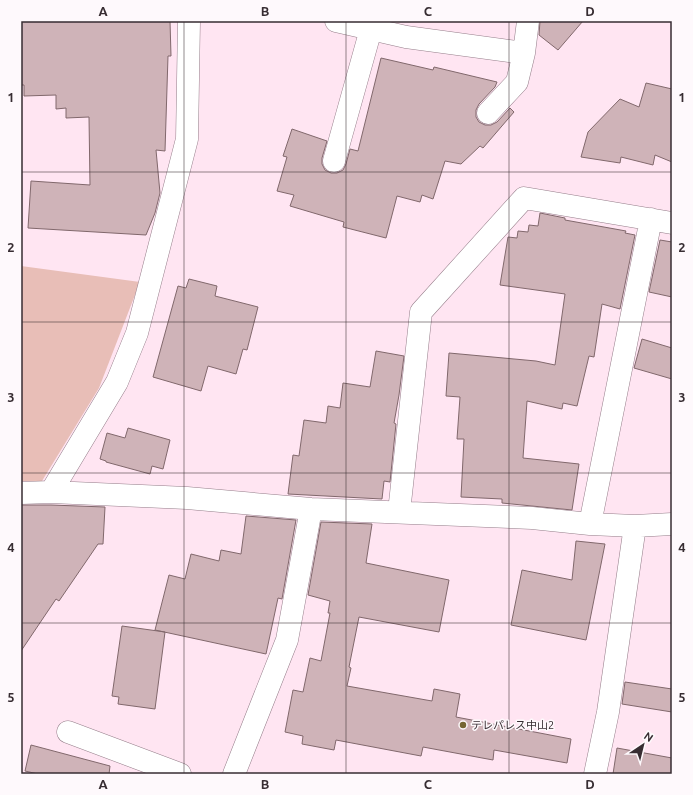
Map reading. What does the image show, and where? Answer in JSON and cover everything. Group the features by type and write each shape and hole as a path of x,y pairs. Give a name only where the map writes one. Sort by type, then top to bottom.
{"street":[{"path":"51,492 117,382 137,333 187,139 189,21"},
{"path":"336,21 406,37 524,53"},
{"path":"488,113 517,82 524,53 528,21"},
{"path":"334,161 371,29"},
{"path":"400,512 421,312 524,198 672,223"},
{"path":"590,524 651,219"},
{"path":"21,493 51,492 187,498 311,509 532,518 590,524 635,526 672,524"},
{"path":"234,774 287,640 311,509"},
{"path":"595,774 608,712 635,526"},
{"path":"68,732 180,774"}],"shaded area":[{"path":"21,266 140,282 99,388 42,481 21,481"}],"building":[{"path":"21,21 170,21 171,56 168,56 165,151 156,150 160,193 155,213 146,235 28,228 31,181 90,185 89,117 66,118 66,108 56,109 56,95 24,96 24,85 21,85"},
{"path":"540,21 583,21 558,50 539,35"},
{"path":"381,58 433,70 434,67 497,82 495,87 479,104 476,110 476,117 479,122 485,125 491,125 497,122 510,108 514,112 483,148 480,146 461,164 445,161 433,199 422,195 420,202 397,196 386,238 343,227 344,222 290,206 294,195 277,191 287,157 283,156 292,129 327,141 322,158 322,164 325,170 331,173 337,173 343,170 350,149 358,151"},
{"path":"646,83 672,89 672,162 655,155 653,165 621,157 620,163 581,157 588,132 620,99 639,107"},
{"path":"540,213 565,218 565,220 626,231 625,233 635,235 620,309 602,304 594,357 589,356 577,406 563,403 562,409 527,401 523,458 579,464 572,510 502,503 502,499 461,497 464,439 457,439 460,397 446,396 449,353 536,361 555,365 565,294 500,285 508,237 517,238 518,231 528,232 529,225 538,226"},
{"path":"660,240 672,242 672,297 649,292"},
{"path":"189,279 217,286 215,296 258,307 247,350 243,349 236,374 208,366 201,391 153,377 178,286 186,288"},
{"path":"642,339 672,348 672,379 634,368"},
{"path":"376,351 404,356 394,423 396,424 390,482 384,481 382,499 288,494 293,455 299,456 304,420 326,423 328,406 340,408 343,383 370,387"},
{"path":"128,428 170,440 163,469 152,466 150,474 100,459 107,433 125,438"},
{"path":"21,505 105,507 103,544 98,544 59,601 56,599 21,651"},
{"path":"246,516 296,520 282,599 278,598 266,654 155,630 169,575 185,579 191,554 219,561 221,550 241,554"},
{"path":"321,522 372,524 366,563 449,580 439,632 359,617 349,667 351,668 347,686 432,701 434,689 460,694 456,717 571,739 567,763 494,750 493,760 423,747 421,756 336,740 334,750 302,744 303,736 285,732 293,690 303,692 310,658 321,661 330,613 328,613 330,601 308,595"},
{"path":"576,541 605,544 586,640 511,625 522,570 572,580"},
{"path":"122,626 165,632 155,709 118,704 119,697 112,696"},
{"path":"625,682 672,689 672,712 622,704"},
{"path":"31,745 110,766 109,774 38,774 25,771"},
{"path":"617,748 672,758 672,774 613,774"}],"place":[{"name":"テレパレス中山2","path":"463,725"}]}
